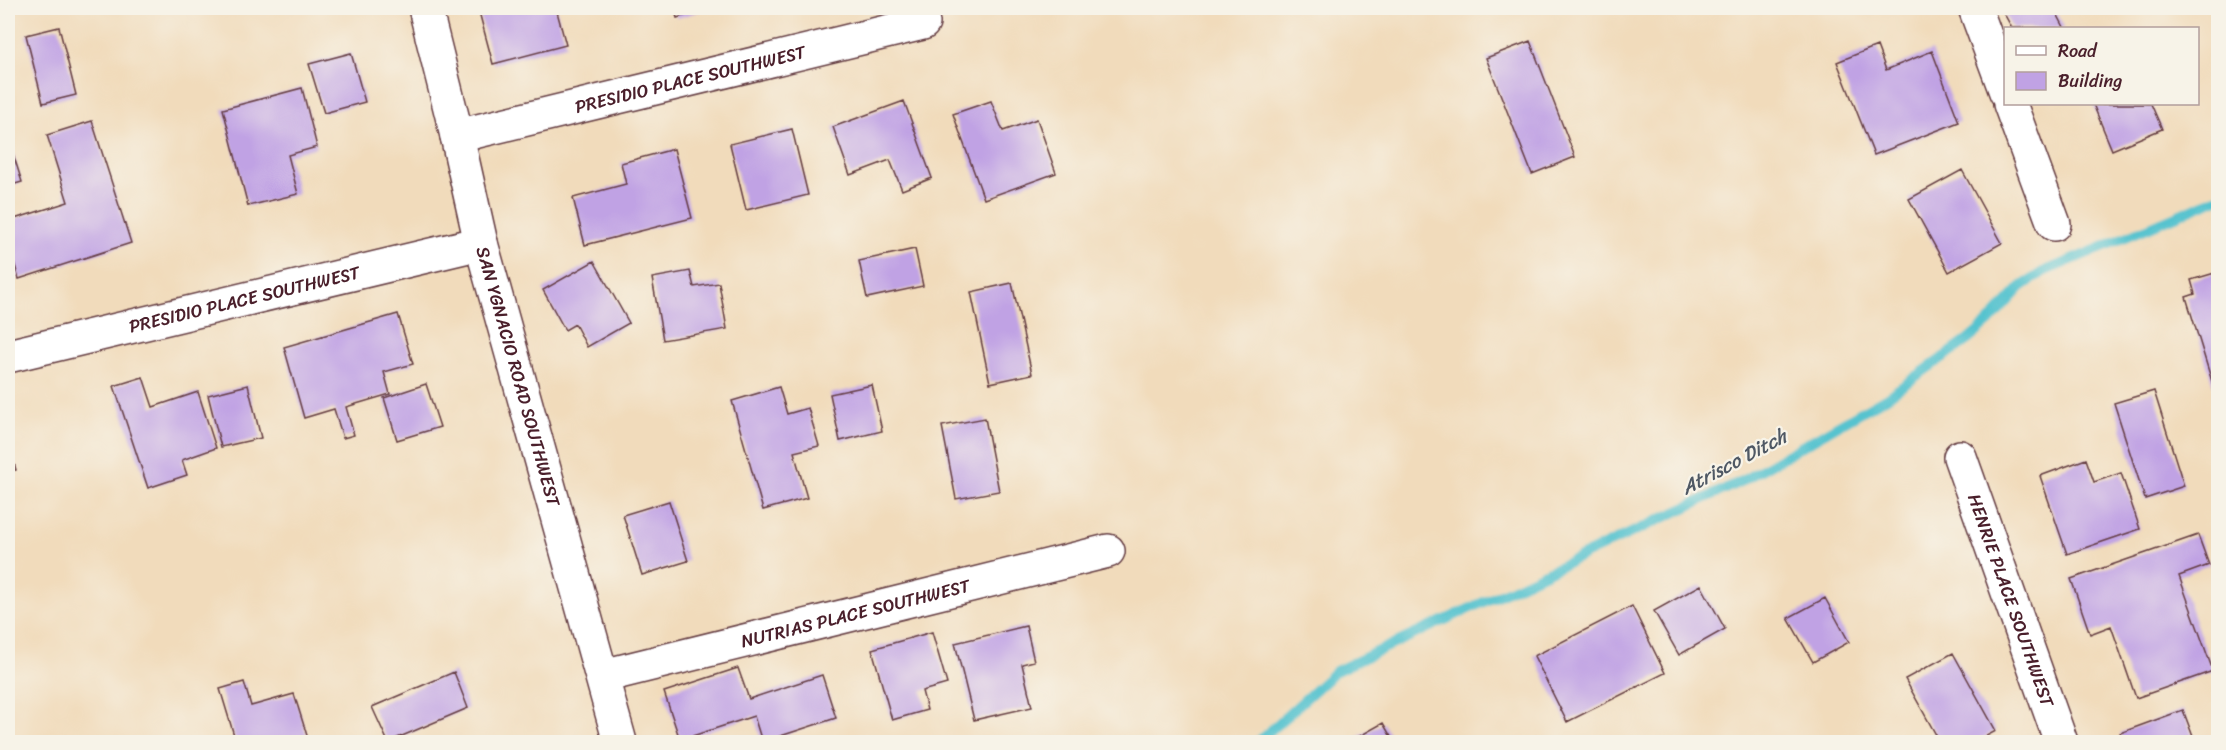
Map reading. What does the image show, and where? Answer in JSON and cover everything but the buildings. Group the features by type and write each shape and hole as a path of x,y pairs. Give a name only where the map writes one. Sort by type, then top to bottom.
{"street":[{"name":"SAN YGNACIO ROAD SOUTHWEST","path":"425,8 481,243 620,742"},
{"path":"1975,8 2004,87"},
{"name":"PRESIDIO PLACE SOUTHWEST","path":"457,136 923,23"},
{"path":"2010,105 2054,224"},
{"name":"PRESIDIO PLACE SOUTHWEST","path":"8,356 481,243"},
{"name":"HENRIE PLACE SOUTHWEST","path":"1960,456 2061,742"},
{"name":"NUTRIAS PLACE SOUTHWEST","path":"603,676 1108,551"}],"waterway":[{"name":"Atrisco Ditch","path":"1258,742 1336,671 1740,482 1887,397 1968,340 1988,323 2021,287 2043,272 2218,198"}]}
